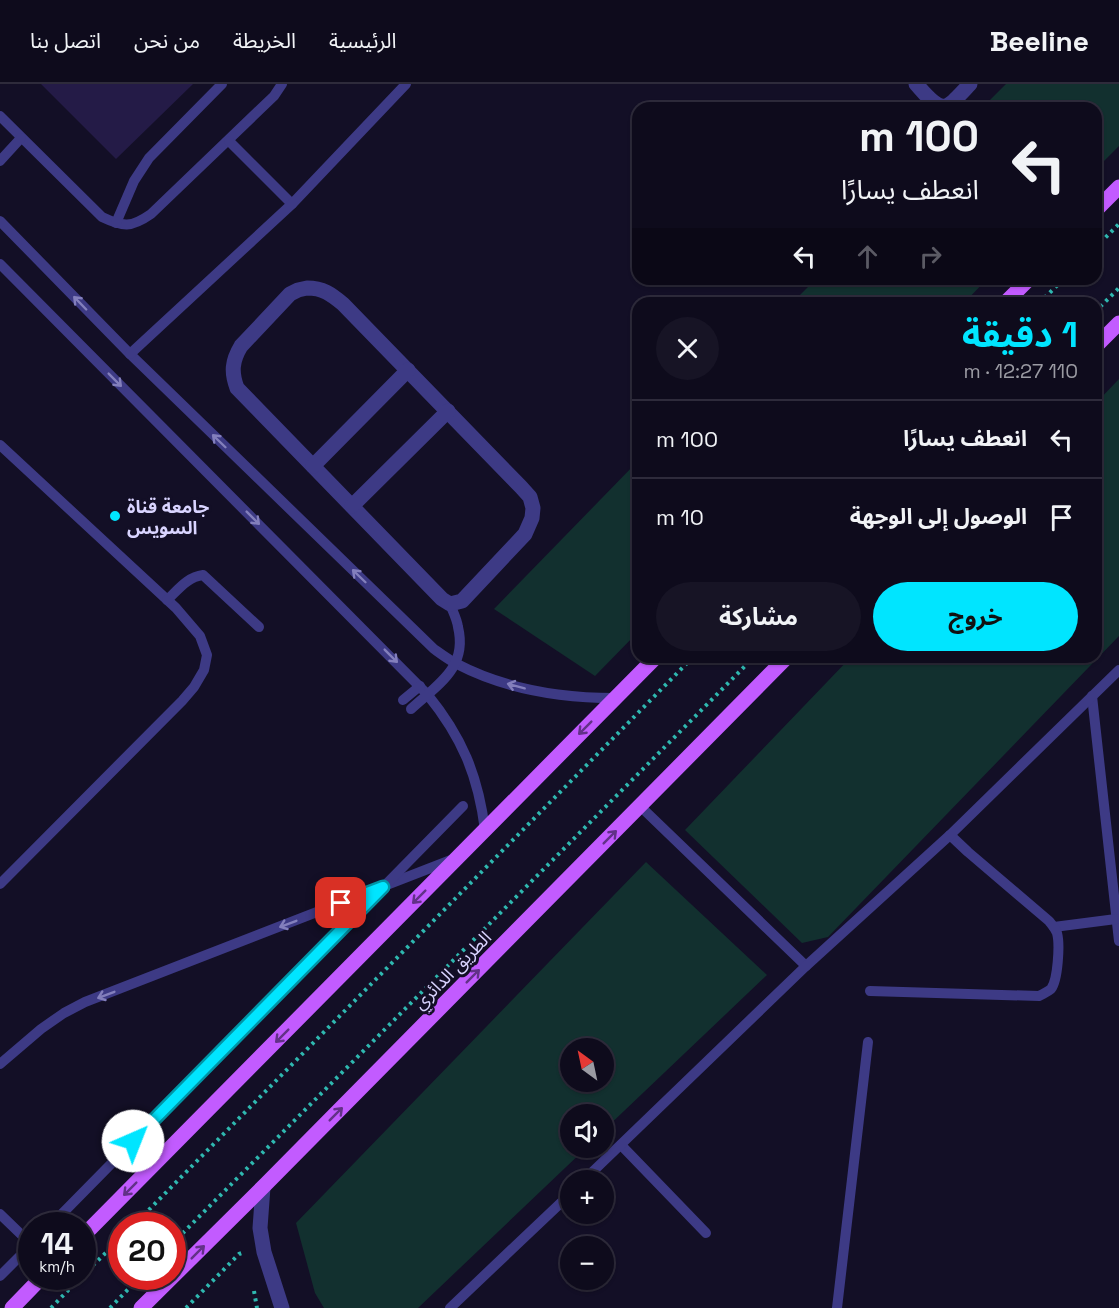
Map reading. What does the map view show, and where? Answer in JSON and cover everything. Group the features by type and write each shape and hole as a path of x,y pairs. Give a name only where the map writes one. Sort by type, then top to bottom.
{"main road":[{"path":"1102,205 1119,187"},
{"path":"1011,297 1023,285"},
{"path":"1102,340 1119,323"},
{"path":"96,1223 650,663"},
{"name":"الطريق الدائري","path":"141,1308 782,663"},
{"path":"12,1308 30,1290"}],"street":[{"path":"916,84 934,102"},
{"path":"952,102 970,84"},
{"path":"316,288 331,294 343,303 408,370 530,497 532,508 532,519 525,534 462,601 450,604 442,599 237,388 232,367 241,346 291,294 298,290 316,288"},
{"path":"313,466 408,370"},
{"path":"352,506 448,411"},
{"path":"263,1187 260,1228 272,1279 282,1308"}],"lane":[{"path":"116,223 134,181 149,158 222,84"},
{"path":"0,116 102,217 126,225 140,222 151,214 229,141 274,96 282,84"},
{"path":"130,354 291,204 406,84"},
{"path":"0,161 21,138"},
{"path":"229,141 291,204"},
{"path":"0,221 130,354 434,649 455,664 518,687 582,698 615,698"},
{"path":"0,264 423,690 443,714 467,758 476,781 485,830"},
{"path":"0,445 167,600 200,636 207,656 204,670 194,687 166,718 0,884"},
{"path":"167,600 194,576 203,575 259,627"},
{"path":"403,700 443,681 455,664 459,654 460,640 458,626 450,604"},
{"path":"595,1170 806,966 950,835 1119,670"},
{"path":"411,708 423,690"},
{"path":"1092,696 1119,941"},
{"path":"64,1212 463,806"},
{"path":"641,807 806,966"},
{"path":"870,991 1039,996 1051,988 1057,975 1058,941 1054,927 950,835"},
{"path":"0,1064 41,1029 85,1002 459,857"},
{"path":"1054,927 1116,919"},
{"path":"837,1308 868,1042"},
{"path":"621,1145 706,1233"},
{"path":"450,1308 560,1204"},
{"path":"0,1214 18,1231"},
{"path":"0,1276 18,1257"}],"path":[{"path":"1102,241 1119,224"},
{"path":"1045,297 1058,285"},
{"path":"1102,305 1119,288"},
{"path":"147,1212 687,663"},
{"path":"186,1230 748,663"},
{"path":"96,1262 108,1251"},
{"path":"186,1308 239,1254 247,1251 251,1256"},
{"path":"253,1287 257,1308"},
{"path":"51,1308 68,1290"},
{"path":"110,1308 127,1290"}],"green space":[{"path":"1006,84 1119,84 1119,146 1102,163 1102,102 988,102"},
{"path":"810,285 981,285 970,297 798,297"},
{"path":"1119,379 1119,636 1102,654 1102,397"},
{"path":"632,467 632,638 595,676 494,609"},
{"path":"845,663 1093,663 828,937 802,943 685,830"},
{"path":"646,862 767,975 614,1121 614,1104 560,1104 560,1158 576,1158 560,1170 560,1173 418,1308 324,1308 315,1293 296,1223"}],"building":[{"path":"41,84 193,84 116,159"}],"place":[{"name":"جامعة قناة السويس","path":"115,516"}],"route":[{"path":"133,1141 383,887 341,903"}]}
